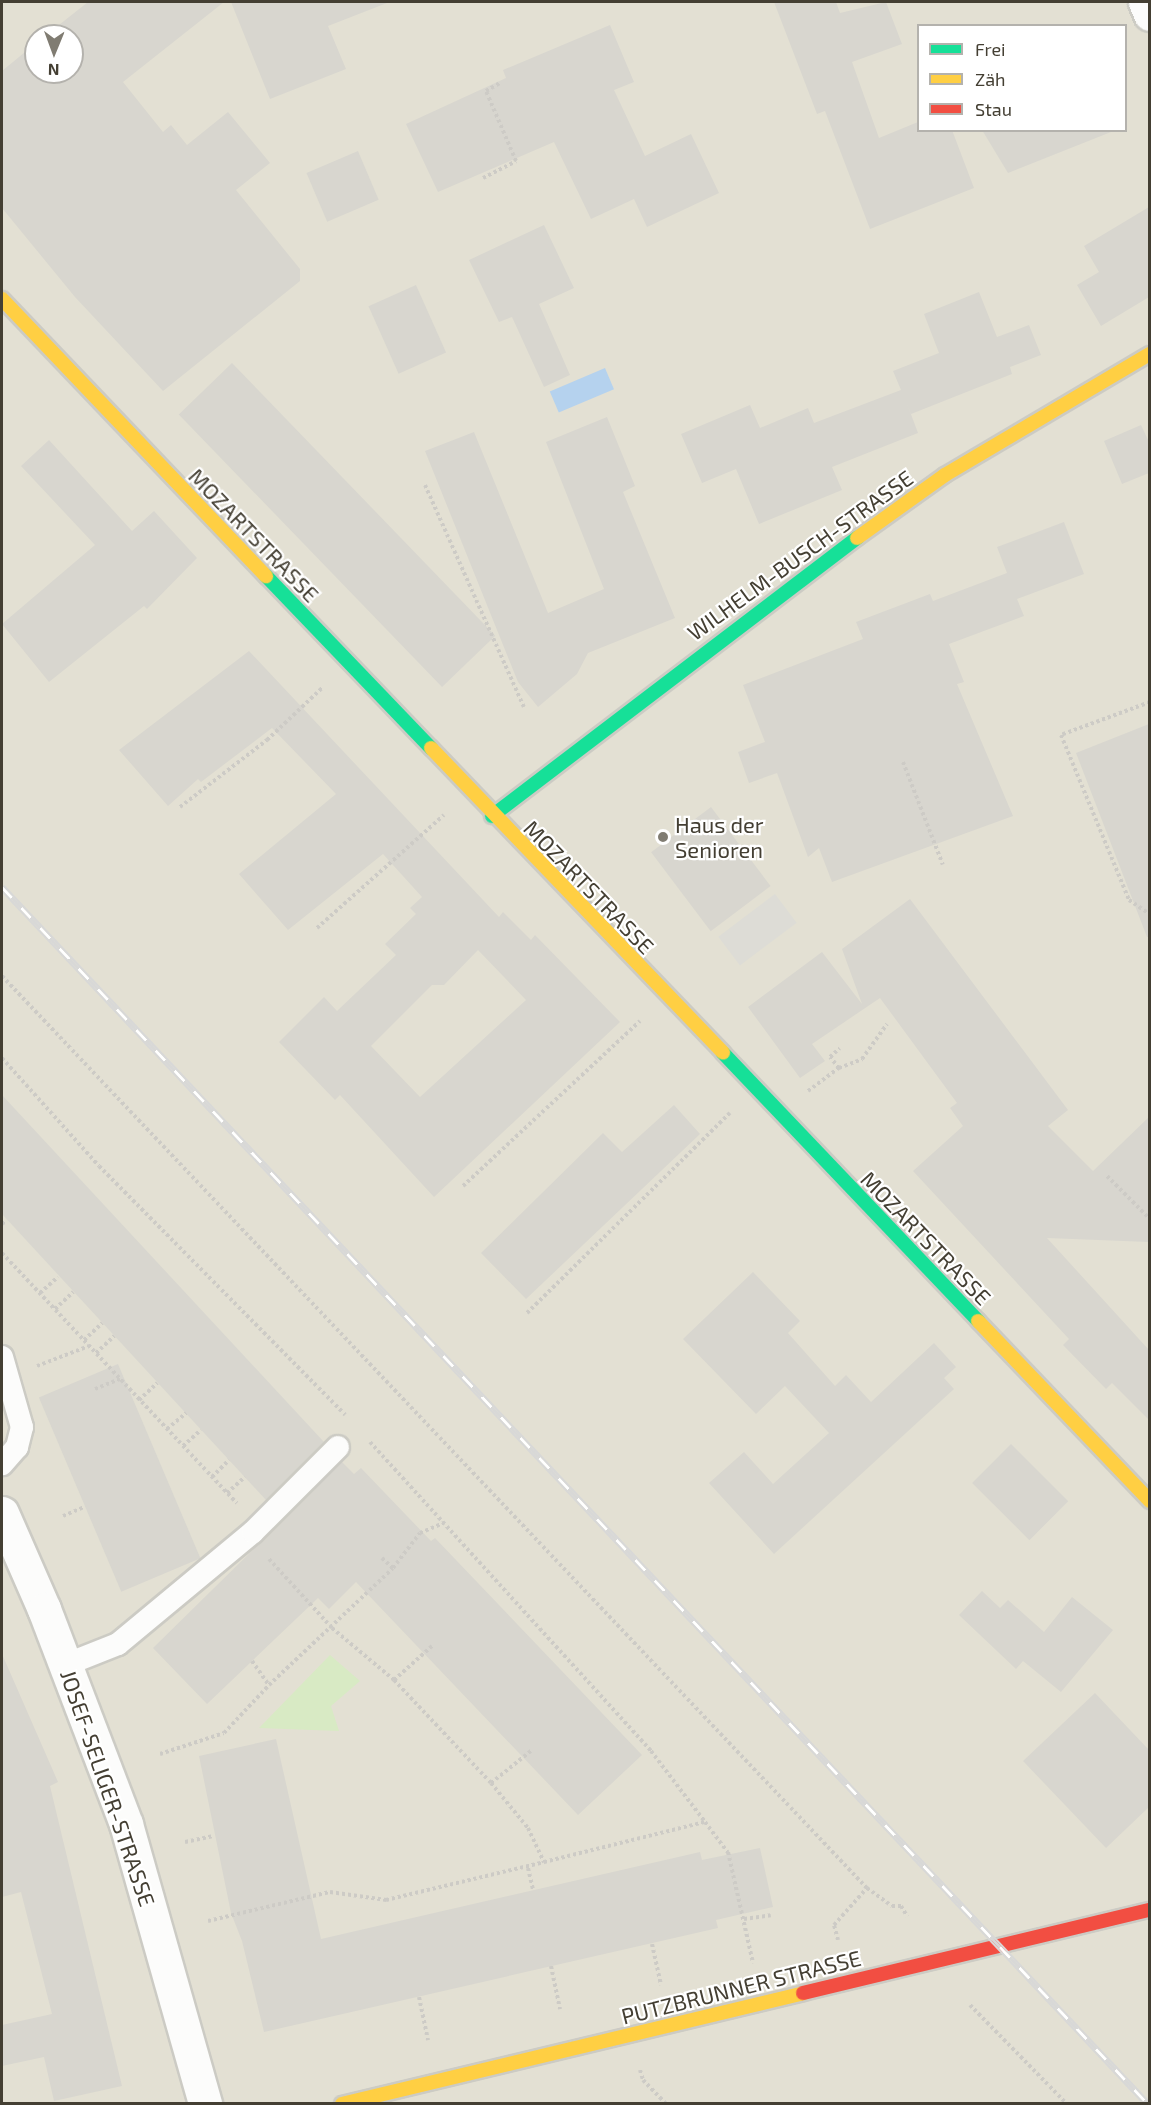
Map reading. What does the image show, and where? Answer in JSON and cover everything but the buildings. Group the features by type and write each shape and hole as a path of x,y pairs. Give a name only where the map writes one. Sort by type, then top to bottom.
{"street":[{"path":"1145,2 1149,14"},
{"name":"MOZARTSTRASSE","path":"2,299 469,792 1149,1502"},
{"name":"WILHELM-BUSCH-STRASSE","path":"492,816 817,566 945,474 1149,354"},
{"name":"JOSEF-SELIGER-STRASSE","path":"2,1514 65,1665 126,1824 205,2103"},
{"name":"PUTZBRUNNER STRASSE","path":"342,2103 1149,1910"}],"lane":[{"path":"2,1357 22,1427 17,1447 2,1464"},
{"path":"65,1665 118,1644 253,1532 338,1447"}],"path":[{"path":"483,178 516,161 486,91 500,83"},
{"path":"425,485 524,707"},
{"path":"180,807 267,741 348,664"},
{"path":"1149,702 1061,735 1129,900 1149,914"},
{"path":"903,762 943,865"},
{"path":"316,928 469,792"},
{"path":"2,976 867,1888 892,1906 901,1906 907,1916"},
{"path":"463,1186 666,997"},
{"path":"778,1114 839,1068 862,1059 887,1024"},
{"path":"839,1068 830,1057 840,1048"},
{"path":"527,1313 754,1089"},
{"path":"1107,1176 1149,1219"},
{"path":"2,1224 7,1220"},
{"path":"2,1252 227,1493 266,1556 332,1628 394,1680 491,1783 528,1828 543,1862"},
{"path":"40,1293 58,1276"},
{"path":"55,1309 73,1292"},
{"path":"84,1340 102,1323"},
{"path":"96,1353 114,1336"},
{"path":"8,1383 48,1359 89,1346"},
{"path":"95,1389 120,1379"},
{"path":"140,1400 157,1383"},
{"path":"168,1429 186,1413"},
{"path":"183,1446 201,1430"},
{"path":"212,1477 229,1460"},
{"path":"227,1493 245,1477"},
{"path":"63,1516 84,1507"},
{"path":"160,1754 224,1733 270,1685 393,1568 420,1533 444,1523"},
{"path":"382,1558 393,1568"},
{"path":"394,1680 432,1646"},
{"path":"252,1661 270,1685"},
{"path":"491,1783 532,1750"},
{"path":"208,1921 330,1892 386,1900 528,1868 543,1862 705,1822 728,1852 753,1963"},
{"path":"185,1842 213,1836"},
{"path":"528,1868 533,1890"},
{"path":"838,1940 834,1925 867,1888"},
{"path":"744,1919 771,1915"},
{"path":"652,1944 661,1985"},
{"path":"551,1966 560,2009"},
{"path":"419,1997 428,2040"},
{"path":"970,2005 1067,2103"},
{"path":"644,2080 666,2103"}],"shaded area":[{"path":"2,2 1149,2 1149,2103 2,2103"},
{"path":"775,894 797,923 740,965 718,937"}],"green space":[{"path":"330,1655 360,1681 331,1706 339,1731 259,1728"}],"water":[{"path":"605,368 614,389 559,413 550,391"}],"railway":[{"path":"2,887 1148,2104"}],"traffic: fast":[{"path":"492,816 857,538"},
{"path":"266,576 431,748"},
{"path":"723,1053 978,1321"}],"traffic: slow":[{"path":"2,299 266,576"},
{"path":"857,538 945,475 1150,354"},
{"path":"431,748 723,1053"},
{"path":"978,1321 1150,1501"},
{"path":"342,2104 803,1993"}],"traffic: jam":[{"path":"803,1993 1150,1910"}],"place":[{"name":"Haus der Senioren","path":"663,837"}]}
